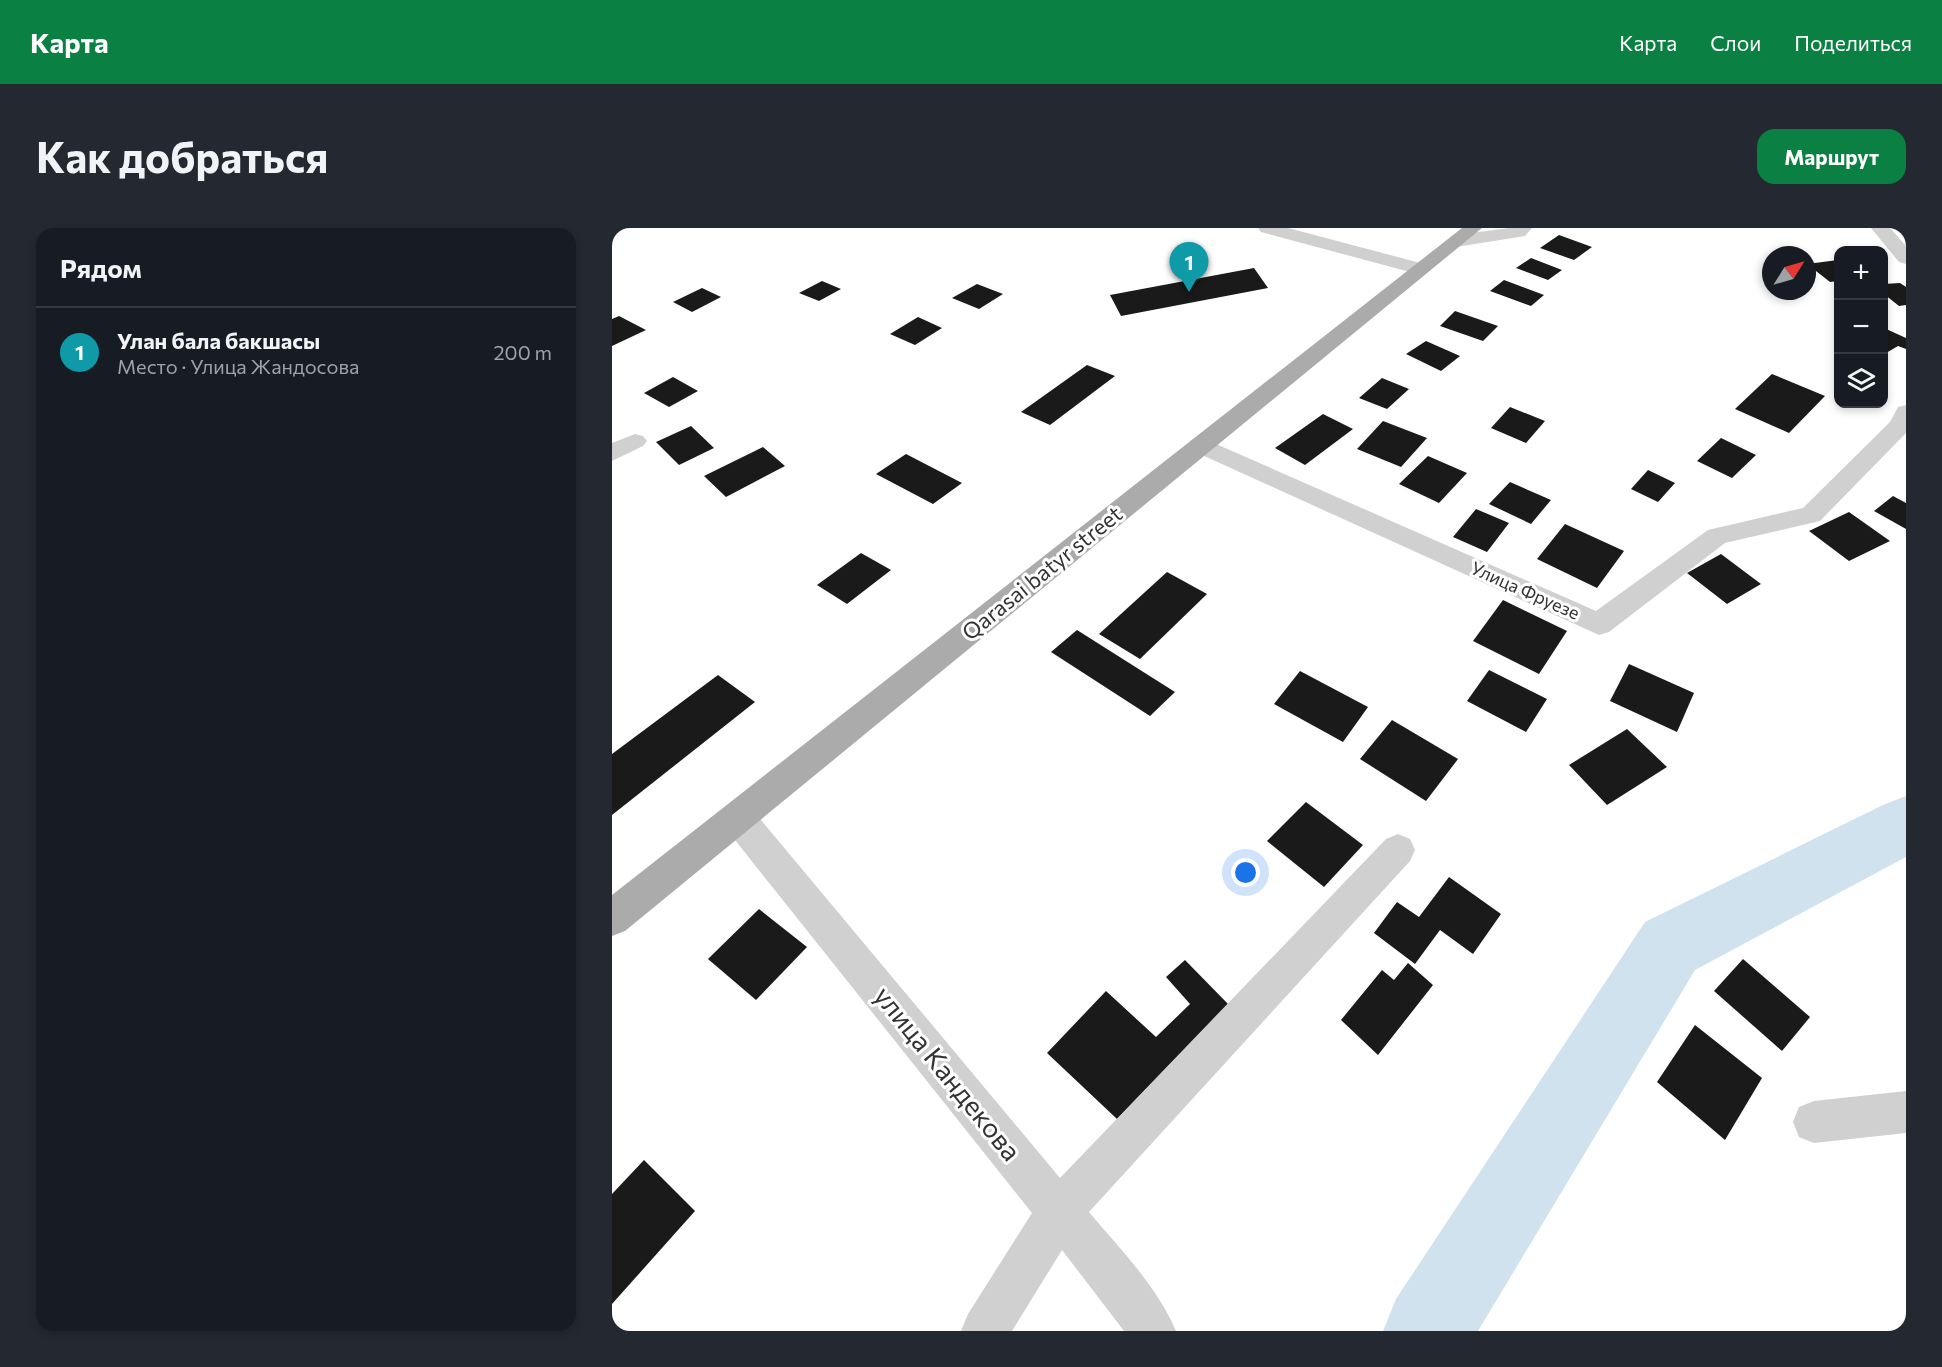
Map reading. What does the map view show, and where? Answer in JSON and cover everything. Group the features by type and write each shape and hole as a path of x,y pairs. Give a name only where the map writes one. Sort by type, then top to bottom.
{"main road":[{"name":"Qarasai batyr street","path":"612,918 739,819 1199,445 1464,235"}],"street":[{"path":"1267,228 1421,269"},
{"path":"1464,235 1519,232 1523,228"},
{"path":"1880,228 1906,258"},
{"name":"Улица Фруезе","path":"1199,445 1599,624 1717,536 1811,515 1901,425 1906,412"},
{"path":"612,453 635,441"},
{"name":"улица Кандекова","path":"739,819 1141,1315"},
{"path":"985,1331 1059,1212 1398,850"},
{"path":"1814,1122 1906,1112"}],"building":[{"path":"1559,235 1592,247 1574,260 1540,248"},
{"path":"1531,258 1562,270 1548,280 1516,268"},
{"path":"1834,261 1834,282 1830,282 1816,271 1816,263"},
{"path":"1254,268 1268,288 1121,316 1110,295"},
{"path":"1504,280 1544,295 1531,306 1490,291"},
{"path":"822,281 841,289 819,301 799,293"},
{"path":"1900,283 1906,287 1906,305 1899,306 1888,297 1888,284"},
{"path":"977,284 1003,294 979,309 952,298"},
{"path":"702,288 721,297 692,312 673,302"},
{"path":"1455,311 1498,326 1483,341 1440,326"},
{"path":"619,316 646,330 612,346 612,319"},
{"path":"918,317 942,328 915,345 890,334"},
{"path":"1888,330 1906,338 1906,349 1898,346 1888,352"},
{"path":"1426,341 1460,356 1441,371 1406,354"},
{"path":"1087,365 1115,376 1050,425 1021,412"},
{"path":"1772,374 1825,396 1789,433 1735,409"},
{"path":"673,377 698,391 669,407 644,393"},
{"path":"1382,378 1409,389 1387,409 1359,398"},
{"path":"1510,407 1545,421 1526,443 1491,428"},
{"path":"1323,414 1353,429 1305,465 1275,448"},
{"path":"1383,421 1427,438 1401,467 1357,449"},
{"path":"691,426 714,448 679,465 656,442"},
{"path":"1721,438 1756,455 1732,478 1697,461"},
{"path":"763,447 785,466 726,497 704,476"},
{"path":"906,454 962,483 933,504 876,474"},
{"path":"1428,456 1467,473 1439,503 1399,484"},
{"path":"1648,470 1675,483 1658,502 1631,489"},
{"path":"1510,482 1551,500 1531,524 1489,504"},
{"path":"1893,496 1906,503 1906,529 1874,511"},
{"path":"1476,509 1509,523 1487,552 1453,537"},
{"path":"1849,512 1890,541 1849,561 1809,531"},
{"path":"1565,524 1624,551 1597,588 1537,559"},
{"path":"861,553 891,570 847,604 817,585"},
{"path":"1721,554 1761,584 1727,604 1687,573"},
{"path":"1167,572 1207,594 1140,659 1099,634"},
{"path":"1503,600 1567,631 1539,674 1473,641"},
{"path":"1077,630 1175,692 1150,716 1051,652"},
{"path":"1629,664 1694,693 1677,732 1610,701"},
{"path":"1489,670 1547,699 1526,732 1467,701"},
{"path":"1300,671 1368,707 1343,742 1274,704"},
{"path":"718,675 755,702 612,815 612,754"},
{"path":"1392,720 1458,759 1426,801 1360,759"},
{"path":"1627,729 1667,767 1607,805 1569,765"},
{"path":"1306,802 1363,845 1324,887 1267,841"},
{"path":"1449,877 1501,914 1473,954 1440,930 1415,964 1374,933 1397,902 1419,917"},
{"path":"759,909 807,947 756,1000 708,959"},
{"path":"1743,959 1810,1017 1782,1051 1714,991"},
{"path":"1185,960 1228,1004 1117,1119 1047,1053 1106,991 1156,1037 1190,1004 1166,977"},
{"path":"1408,963 1433,985 1378,1055 1341,1020 1382,970 1394,980"},
{"path":"1695,1025 1762,1078 1725,1140 1657,1082"},
{"path":"644,1160 695,1211 612,1304 612,1194"}],"waterway":[{"path":"1428,1331 1670,946 1906,825"}],"place":[{"name":"Улан бала бакшасы","path":"1189,292"}]}
